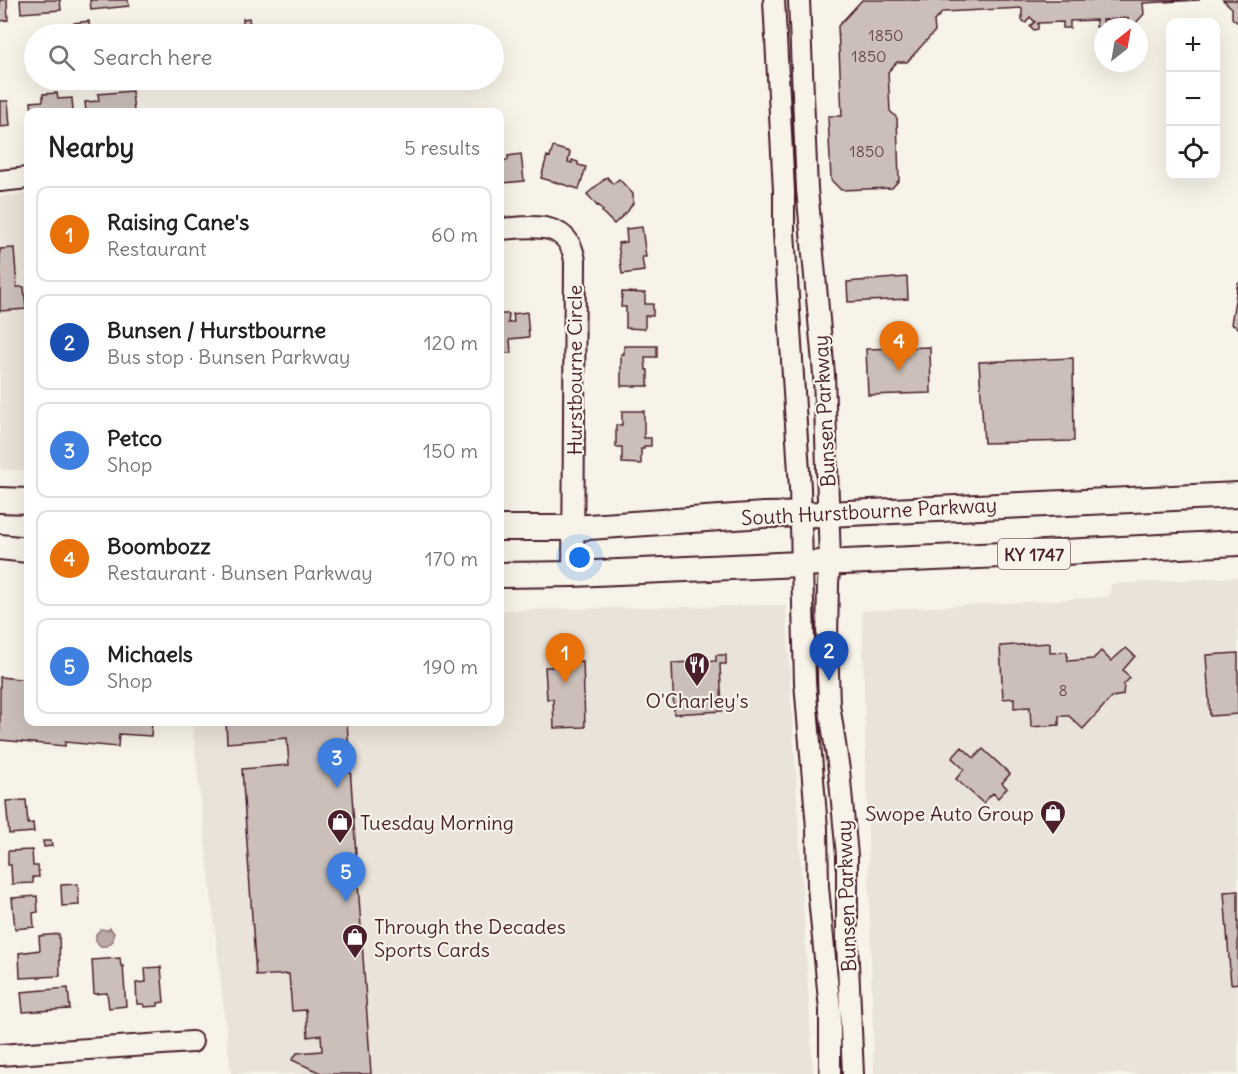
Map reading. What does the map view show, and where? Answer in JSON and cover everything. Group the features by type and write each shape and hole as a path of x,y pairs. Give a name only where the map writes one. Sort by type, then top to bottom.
{"main road":[{"name":"South Hurstbourne Parkway","path":"504,528 574,528 753,516 1238,495"},
{"path":"0,500 24,501"},
{"name":"KY 1747","path":"504,575 573,574 1238,543"},
{"path":"0,547 24,550"}],"street":[{"name":"Bunsen Parkway","path":"774,0 784,232 801,515 805,682 817,828 818,887 830,1010 830,1074"},
{"name":"Bunsen Parkway","path":"799,0 807,189 824,374 830,562 827,641 830,704 847,856 847,941 853,1074"},
{"path":"0,181 24,178"},
{"name":"Hurstbourne Circle","path":"504,230 545,227 557,232 566,239 575,261 573,574"},
{"path":"0,1055 192,1042"}],"shaded area":[{"path":"24,194 24,471 0,469 0,196"},
{"name":"Swope Auto Group","path":"1238,577 1238,1074 874,1074 862,611 1109,597 1111,584"},
{"path":"786,605 813,1074 231,1074 192,726 504,726 504,610"},
{"path":"110,928 114,933 113,941 107,946 100,946 96,941 96,934 101,929"}],"building":[{"path":"0,0 7,0 8,20 0,21"},
{"path":"20,0 60,0 61,10 21,13"},
{"path":"90,0 128,0 129,6 91,10"},
{"path":"862,0 1200,0 1143,3 1144,14 1140,18 1094,18 1094,20 1070,21 1070,28 1063,28 1063,22 1038,23 1038,29 1034,30 1030,26 1035,22 1030,17 1026,23 1022,20 1022,8 943,12 934,21 935,31 907,62 897,62 888,72 890,111 897,118 899,180 892,188 841,190 831,180 828,116 842,116 838,26"},
{"path":"1223,0 1238,0 1238,23 1232,18 1232,8"},
{"path":"249,18 250,24 243,24 243,19"},
{"path":"89,21 89,24 74,24"},
{"path":"132,91 134,108 86,108 85,102 99,101 98,94"},
{"path":"57,93 58,99 72,98 73,108 32,108 31,102 43,101 43,94"},
{"path":"0,101 8,101 10,126 0,127"},
{"path":"553,147 570,152 568,162 572,163 572,160 586,167 579,189 541,178 547,156 550,157"},
{"path":"521,154 524,181 504,183 504,160 508,160 508,156"},
{"path":"607,177 613,184 619,179 633,194 633,203 628,211 614,224 587,194"},
{"path":"642,227 646,257 642,257 644,271 622,274 618,243 627,242 626,229"},
{"path":"14,248 17,287 24,287 24,309 0,311 0,249"},
{"path":"907,277 908,299 848,302 847,282"},
{"path":"1238,282 1238,328 1231,324"},
{"path":"622,292 645,293 645,304 653,304 653,316 645,316 645,329 626,328 626,307 621,307"},
{"path":"527,312 529,337 510,339 511,353 504,353 504,314 509,314 508,323 514,322 513,314"},
{"path":"624,346 657,346 657,357 645,357 648,386 621,386 621,354 624,354"},
{"path":"930,347 931,393 868,395 866,349"},
{"path":"1073,358 1074,441 984,443 979,362"},
{"path":"622,411 644,411 644,438 651,438 651,446 644,446 644,449 641,449 641,464 622,463 622,447 616,447 616,425 622,425"},
{"path":"1050,643 1050,653 1067,652 1068,661 1093,659 1101,651 1111,661 1126,648 1135,656 1123,670 1130,678 1124,684 1123,695 1112,697 1083,729 1069,716 1059,716 1059,725 1031,727 1030,707 1014,708 1014,698 1003,699 1000,646"},
{"path":"1238,653 1238,714 1210,716 1206,655"},
{"name":"O'Charley's","path":"716,655 726,655 726,664 720,664 722,711 674,714 672,663 716,661"},
{"path":"583,661 585,727 554,728 553,699 547,699 545,667 552,667 552,662"},
{"path":"0,677 24,680 24,726 152,726 151,736 119,734 118,747 65,742 65,746 0,740"},
{"path":"226,726 347,726 371,1074 323,1074 292,1060 297,1053 322,1051 321,1035 308,1037 306,1010 292,1011 289,974 256,976 242,769 289,765 287,738 227,743"},
{"path":"962,747 974,758 983,749 1010,774 1002,783 1007,788 998,798 993,793 983,803 956,779 964,769 952,758"},
{"path":"26,800 28,824 33,823 34,832 9,834 6,801"},
{"path":"43,841 51,841 52,846 44,847"},
{"path":"32,850 33,866 38,866 39,877 33,877 33,883 12,884 8,851"},
{"path":"78,884 79,905 62,906 61,885"},
{"path":"1238,891 1238,983 1231,984 1224,892"},
{"path":"37,896 38,912 33,913 34,927 15,929 12,898"},
{"path":"59,934 60,976 20,978 19,953 40,950 39,936"},
{"path":"120,958 121,966 123,966 126,1006 109,1008 107,993 94,994 92,960"},
{"path":"161,967 164,1002 158,1003 158,1006 144,1007 144,1004 137,1004 136,983 146,982 145,968"},
{"path":"68,988 70,1009 23,1012 21,992"}],"place":[{"name":"Boombozz","path":"899,371"},
{"name":"Bunsen / Hurstbourne","path":"829,681"},
{"name":"Raising Cane's","path":"565,683"},
{"name":"O'Charley's","path":"697,688"},
{"name":"Petco","path":"337,788"},
{"name":"Swope Auto Group","path":"1053,836"},
{"name":"Tuesday Morning","path":"340,845"},
{"name":"Michaels","path":"346,902"},
{"name":"Through the Decades Sports Cards","path":"355,960"}]}
